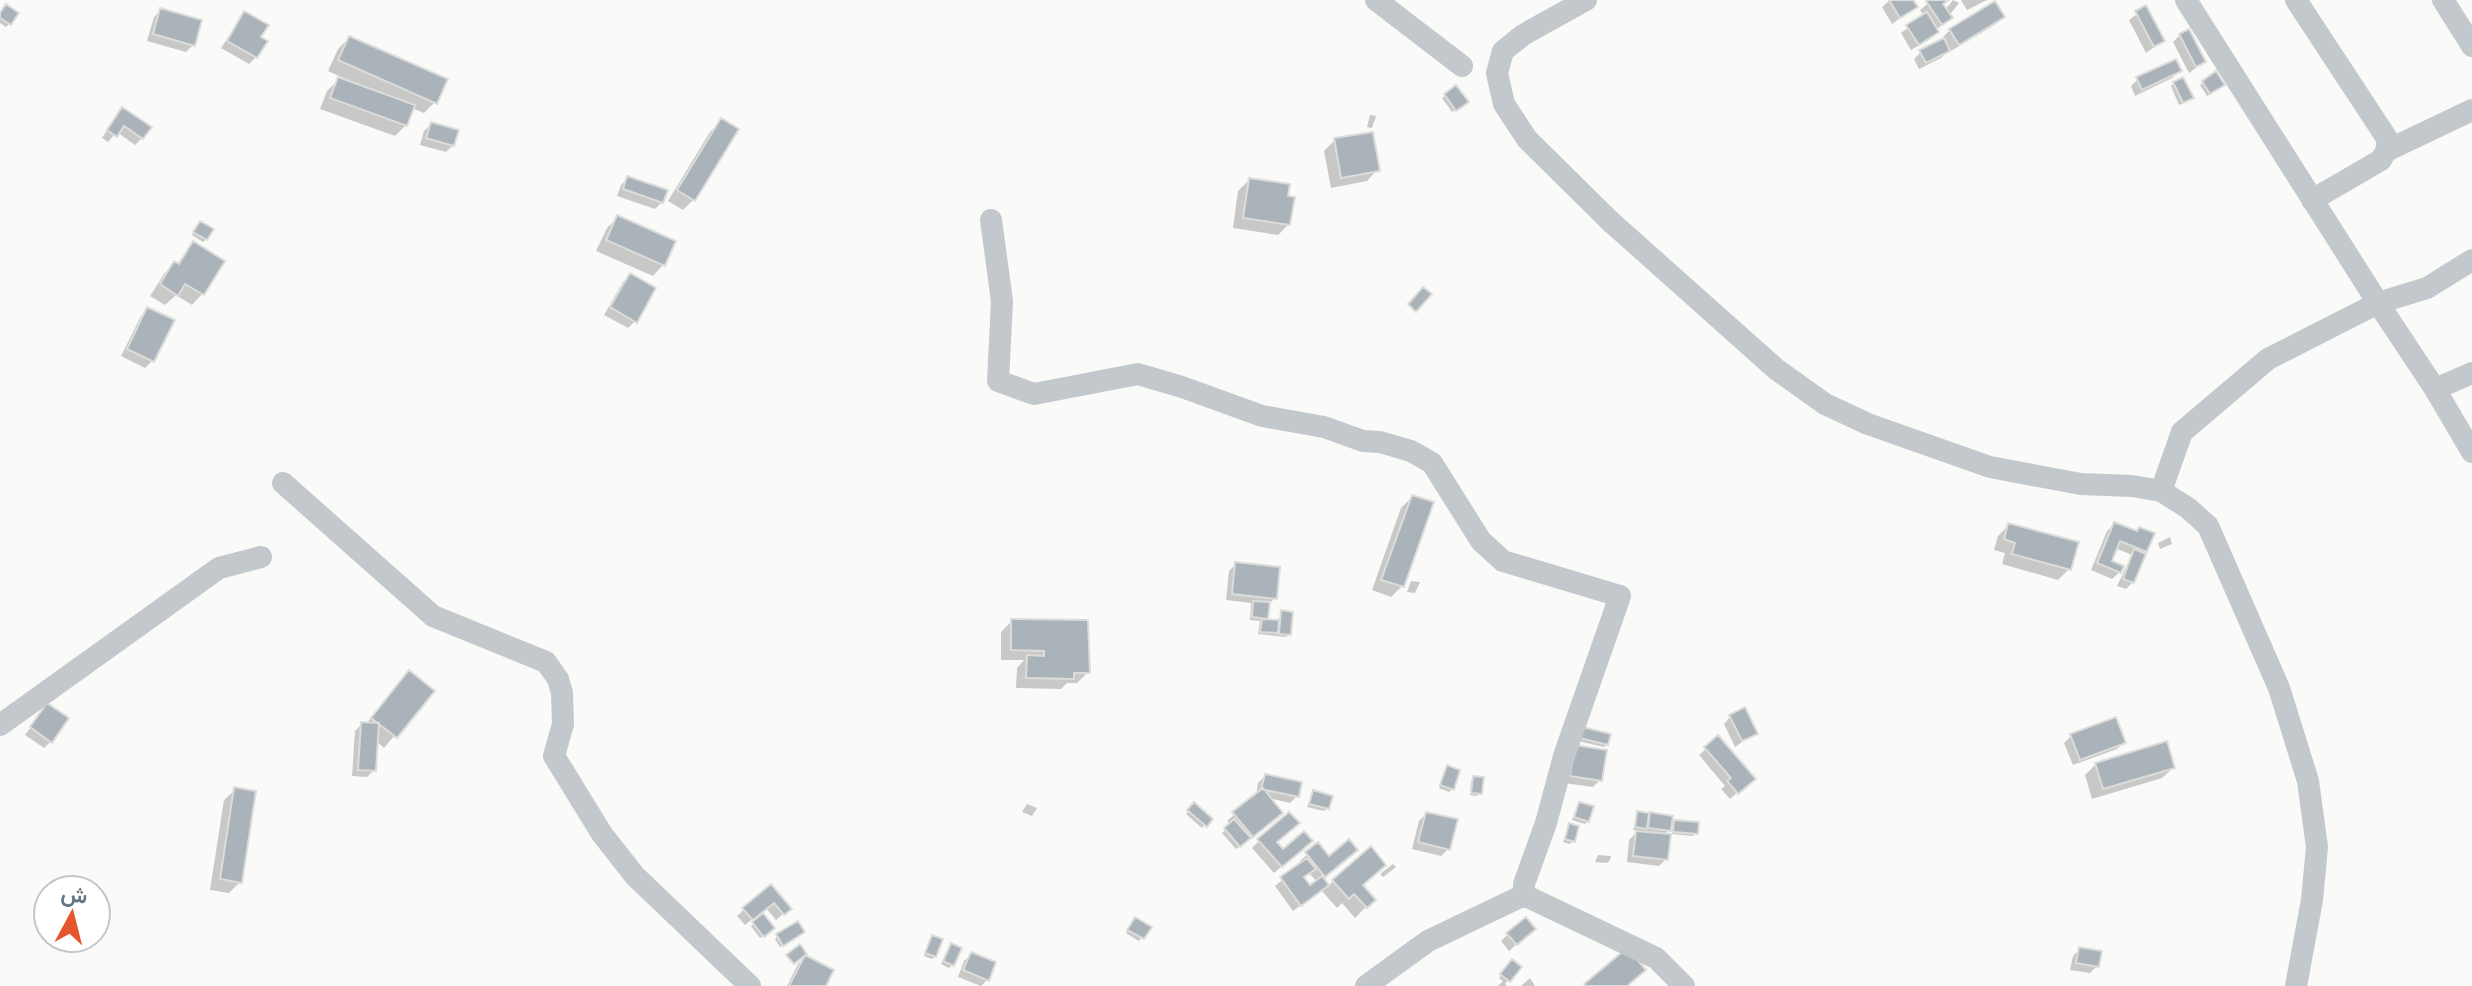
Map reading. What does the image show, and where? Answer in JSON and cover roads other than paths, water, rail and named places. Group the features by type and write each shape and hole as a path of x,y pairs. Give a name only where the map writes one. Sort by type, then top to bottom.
{"street":[{"path":"1376,0 1462,66"},
{"path":"1586,0 1523,35 1503,51 1497,73 1504,104 1527,139 1610,221 1776,369 1825,404 1868,424 1990,467 2081,484 2132,486 2161,491 2188,508 2208,526 2279,688 2308,781 2317,847 2312,900 2296,986"},
{"path":"2186,0 2435,389 2472,452"},
{"path":"2296,0 2388,140 2381,160 2312,200"},
{"path":"2443,0 2472,46"},
{"path":"2386,151 2472,110"},
{"path":"991,220 1002,301 998,381 1034,394 1138,374 1262,416 1324,427 1363,441 1380,442 1411,451 1432,463 1481,541 1503,561 1620,596 1564,756 1546,823 1524,884 1524,895"},
{"path":"2161,491 2182,432 2268,359 2378,303 2427,288 2472,260"},
{"path":"2435,389 2472,373"},
{"path":"283,483 433,616 546,662 558,679 562,693 563,724 554,756 602,834 635,876 750,986"},
{"path":"0,725 219,568 261,557"},
{"path":"1366,986 1428,941 1524,895"},
{"path":"1524,895 1656,958 1684,986"}]}
